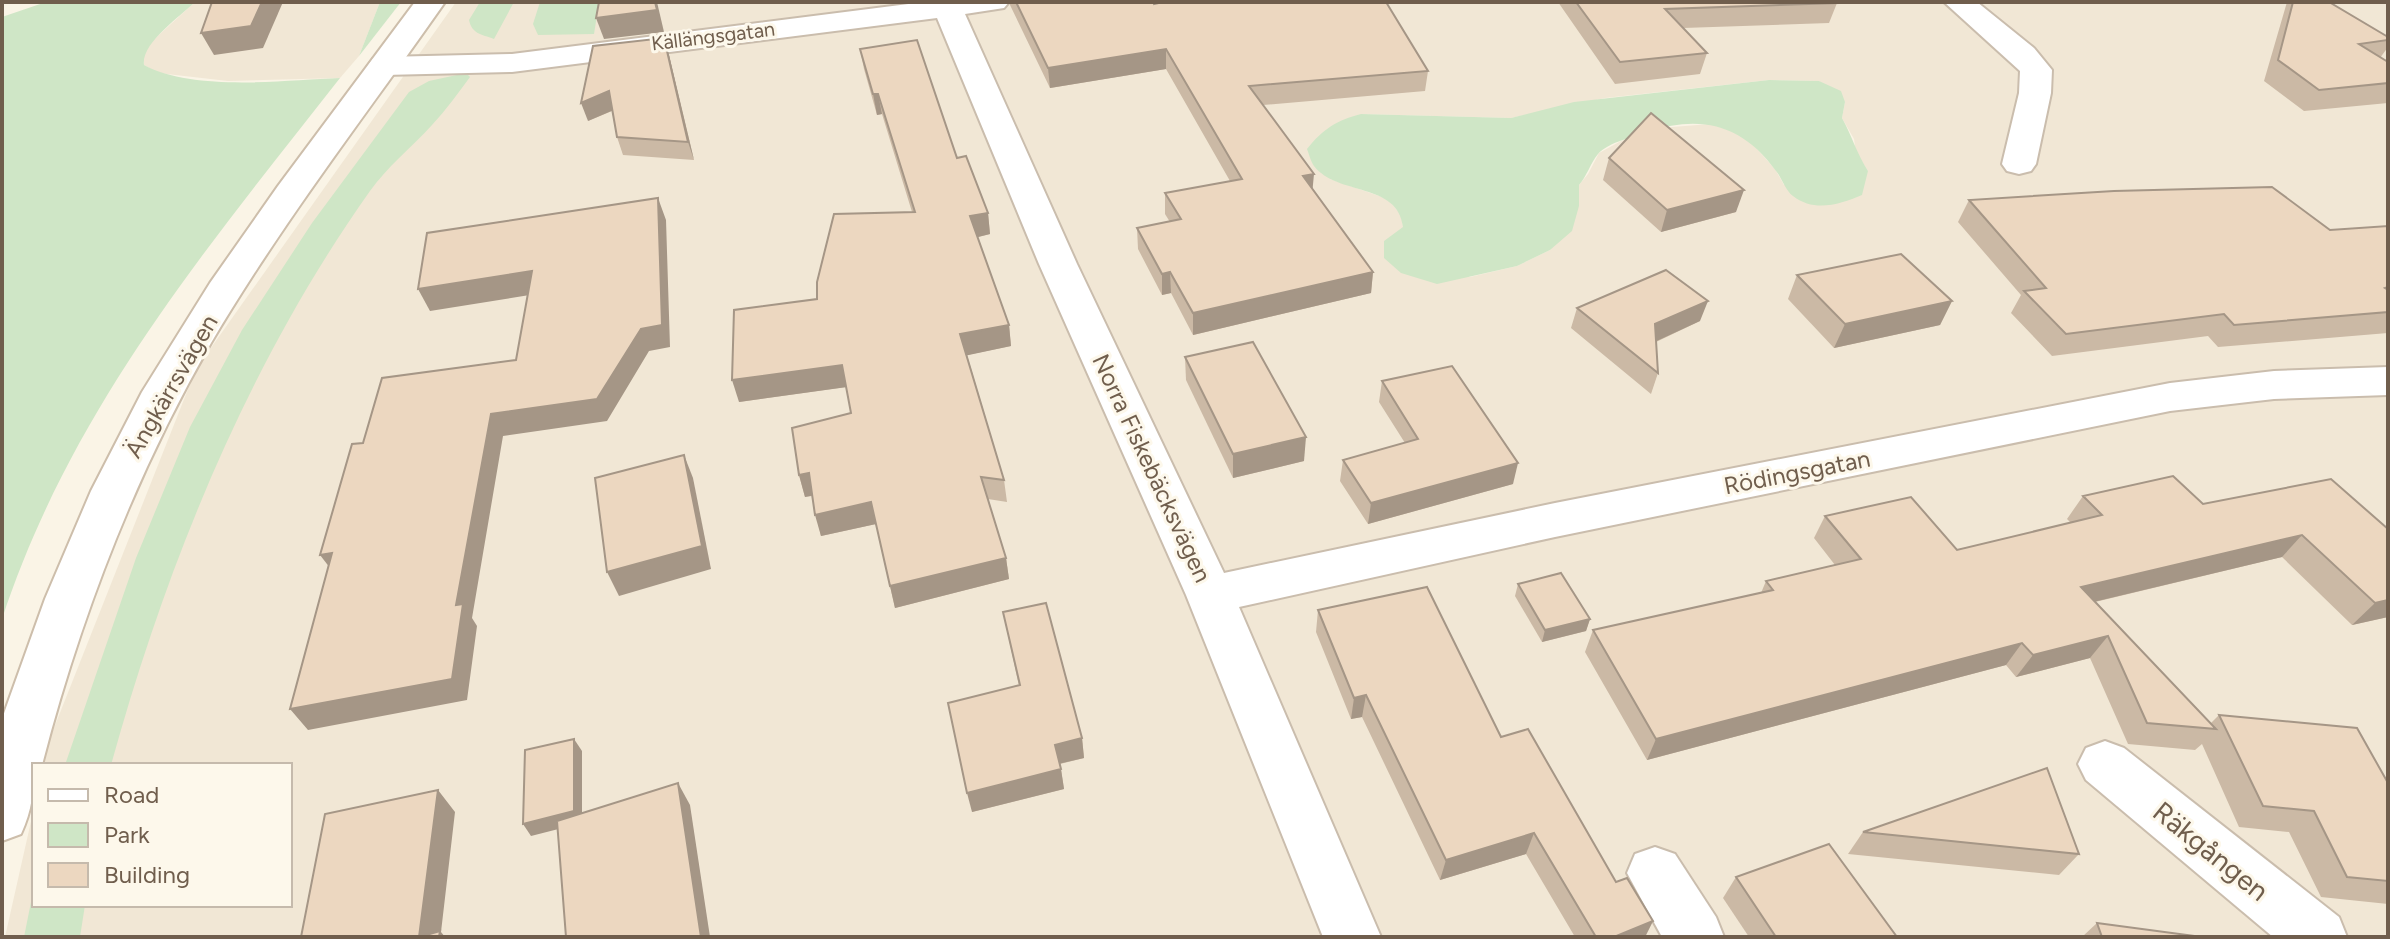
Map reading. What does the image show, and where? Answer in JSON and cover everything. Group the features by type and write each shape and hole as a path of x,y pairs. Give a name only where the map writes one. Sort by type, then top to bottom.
{"street":[{"name":"Ängkärrsvägen","path":"2,816 16,756 68,605 115,487 156,405 249,257 430,2"},
{"name":"Källängsgatan","path":"384,66 512,63 946,4 994,2"},
{"path":"1959,2 2023,55 2036,70 2035,93 2019,164"},
{"name":"Norra Fiskebäcksvägen","path":"946,4 1058,264 1210,595 1352,937"},
{"name":"Rödingsgatan","path":"1210,595 1555,520 2170,397 2274,385 2388,381"},
{"name":"Räkgången","path":"2105,764 2318,937"},
{"path":"1655,873 1695,937"}],"shaded area":[{"path":"195,2 380,2 359,56 340,78 228,81 158,73 144,65 143,56 150,43"},
{"path":"456,2 2388,2 2388,937 5,937 32,817 32,907 292,907 292,763 44,763 50,738 196,369","holes":["1769,80 1819,81 1845,102 1842,118 1854,139 1856,153 1868,171 1784,185 1775,169 1748,139 1722,127 1710,124 1660,128 1621,141 1599,153 1579,185 1579,206 1550,250 1517,266 1470,277 1403,227 1402,216 1388,199 1330,179 1361,114 1511,118 1605,98"]}],"green space":[{"path":"46,2 195,2 155,39 145,57 144,65 164,73 213,82 340,78 192,269 104,401 65,470 31,542 2,619 2,17"},
{"path":"380,2 401,2 359,56"},
{"path":"480,2 514,2 494,39 478,33 470,25 469,20"},
{"path":"540,2 599,2 594,34 538,35 533,24"},
{"path":"466,73 470,77 442,113 370,191 326,257 249,395 185,540 133,689 112,763 66,763 136,558 190,427 242,330 312,223 409,92 429,81"},
{"path":"1769,80 1819,81 1841,91 1845,102 1842,118 1868,171 1862,195 1819,206 1801,201 1790,193 1763,155 1735,134 1703,124 1667,127 1622,140 1598,154 1579,185 1579,206 1572,231 1550,250 1517,266 1437,284 1401,273 1384,258 1384,241 1403,227 1399,213 1390,203 1324,175 1314,166 1307,149 1331,126 1361,114 1511,118 1574,102"},
{"path":"32,897 32,907 85,907 80,937 24,937"}],"building":[{"path":"212,2 262,2 251,26 201,33"},
{"path":"599,2 655,2 657,10 596,18"},
{"path":"1016,2 1386,2 1428,71 1249,86 1314,174 1303,176 1373,272 1193,313 1170,272 1162,274 1137,228 1181,219 1165,193 1242,179 1166,49 1048,68"},
{"path":"1576,2 1837,3 1665,9 1707,53 1620,62"},
{"path":"2293,2 2329,2 2388,37 2388,40 2359,44 2388,62 2388,83 2319,90 2278,60"},
{"path":"664,38 688,142 617,137 609,91 581,103 593,46"},
{"path":"917,40 957,158 966,156 988,213 970,216 1009,325 960,334 1004,480 981,477 1006,558 890,586 871,502 815,515 809,473 799,475 792,428 851,413 842,365 732,380 734,310 817,299 817,282 834,214 915,212 878,94 873,94 860,49"},
{"path":"1651,113 1744,190 1667,210 1609,158"},
{"path":"2272,187 2330,230 2388,226 2388,287 2385,288 2388,290 2388,312 2234,325 2224,314 2066,334 2024,291 2046,288 1969,200 2114,191"},
{"path":"658,198 662,325 641,329 597,399 491,414 456,605 463,604 452,679 290,709 332,553 320,555 352,444 363,443 382,378 516,360 532,271 418,289 427,233"},
{"path":"1901,254 1952,301 1845,324 1797,275"},
{"path":"1666,270 1708,301 1655,324 1658,373 1577,308"},
{"path":"1253,342 1306,437 1233,454 1185,357"},
{"path":"1452,366 1518,463 1371,503 1343,460 1418,439 1382,381"},
{"path":"684,455 702,546 607,572 595,478"},
{"path":"2173,476 2203,504 2331,479 2388,529 2388,600 2375,603 2302,535 2081,587 2216,729 2147,723 2108,636 2033,655 2022,643 1656,739 1593,630 1773,590 1766,581 1861,559 1825,516 1911,497 1957,550 2102,515 2083,496"},
{"path":"1561,573 1590,619 1545,630 1518,584"},
{"path":"1427,587 1501,737 1528,729 1616,882 1627,878 1653,921 1614,937 1596,937 1534,833 1446,860 1366,695 1354,698 1318,610"},
{"path":"1046,603 1082,738 1055,745 1061,769 967,793 948,703 1020,685 1003,612"},
{"path":"2219,715 2357,728 2388,783 2388,881 2347,877 2314,811 2263,806"},
{"path":"574,739 574,811 523,824 525,750"},
{"path":"2047,768 2079,854 1863,832"},
{"path":"678,783 701,937 566,937 557,821"},
{"path":"438,790 419,937 301,937 325,814"},
{"path":"1829,844 1897,937 1776,937 1736,877"},
{"path":"2097,923 2202,937 2102,937"},
{"path":"440,931 439,937 419,937"}]}
